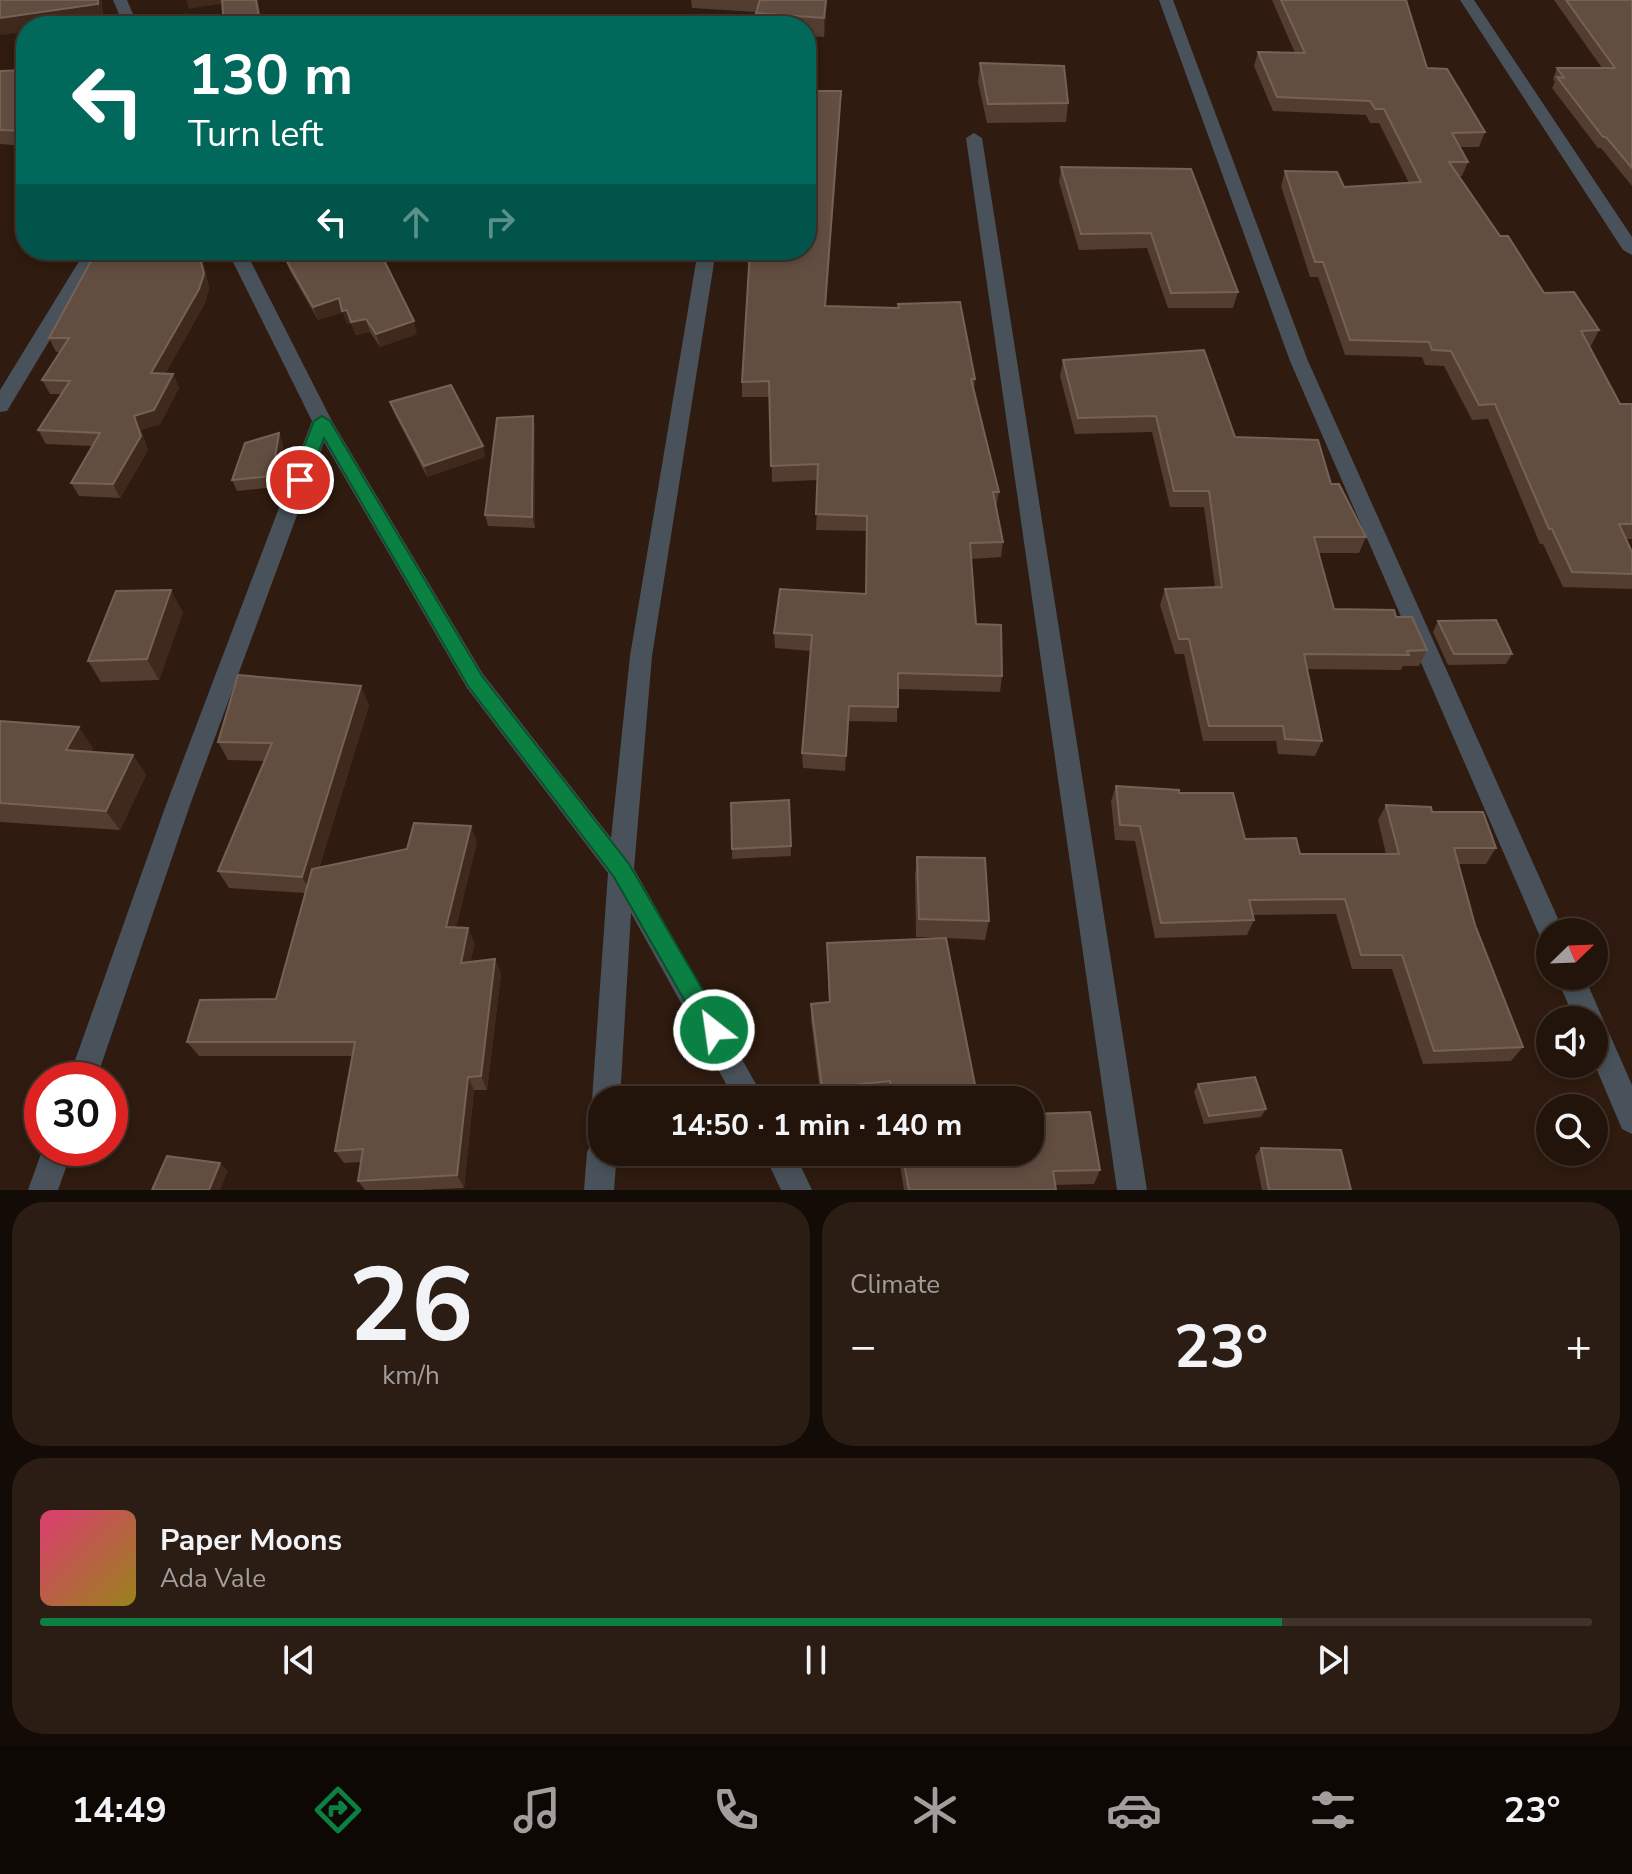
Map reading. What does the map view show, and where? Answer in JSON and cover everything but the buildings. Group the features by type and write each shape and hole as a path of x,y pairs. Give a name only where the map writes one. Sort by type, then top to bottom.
{"street":[{"path":"1166,0 1299,361 1545,918"},
{"path":"1467,0 1632,250"},
{"path":"974,138 1132,1190"},
{"path":"0,406 89,260"},
{"path":"241,260 322,421 475,681 621,870 743,1086"},
{"path":"607,1086 621,870 641,656 705,260"},
{"path":"88,1062 178,805 322,421"},
{"path":"1608,1063 1632,1119"},
{"path":"43,1190 52,1166"},
{"path":"599,1190 601,1166"},
{"path":"785,1166 797,1190"}],"route":[{"path":"300,480 322,421 475,681 621,870 714,1030"}]}
